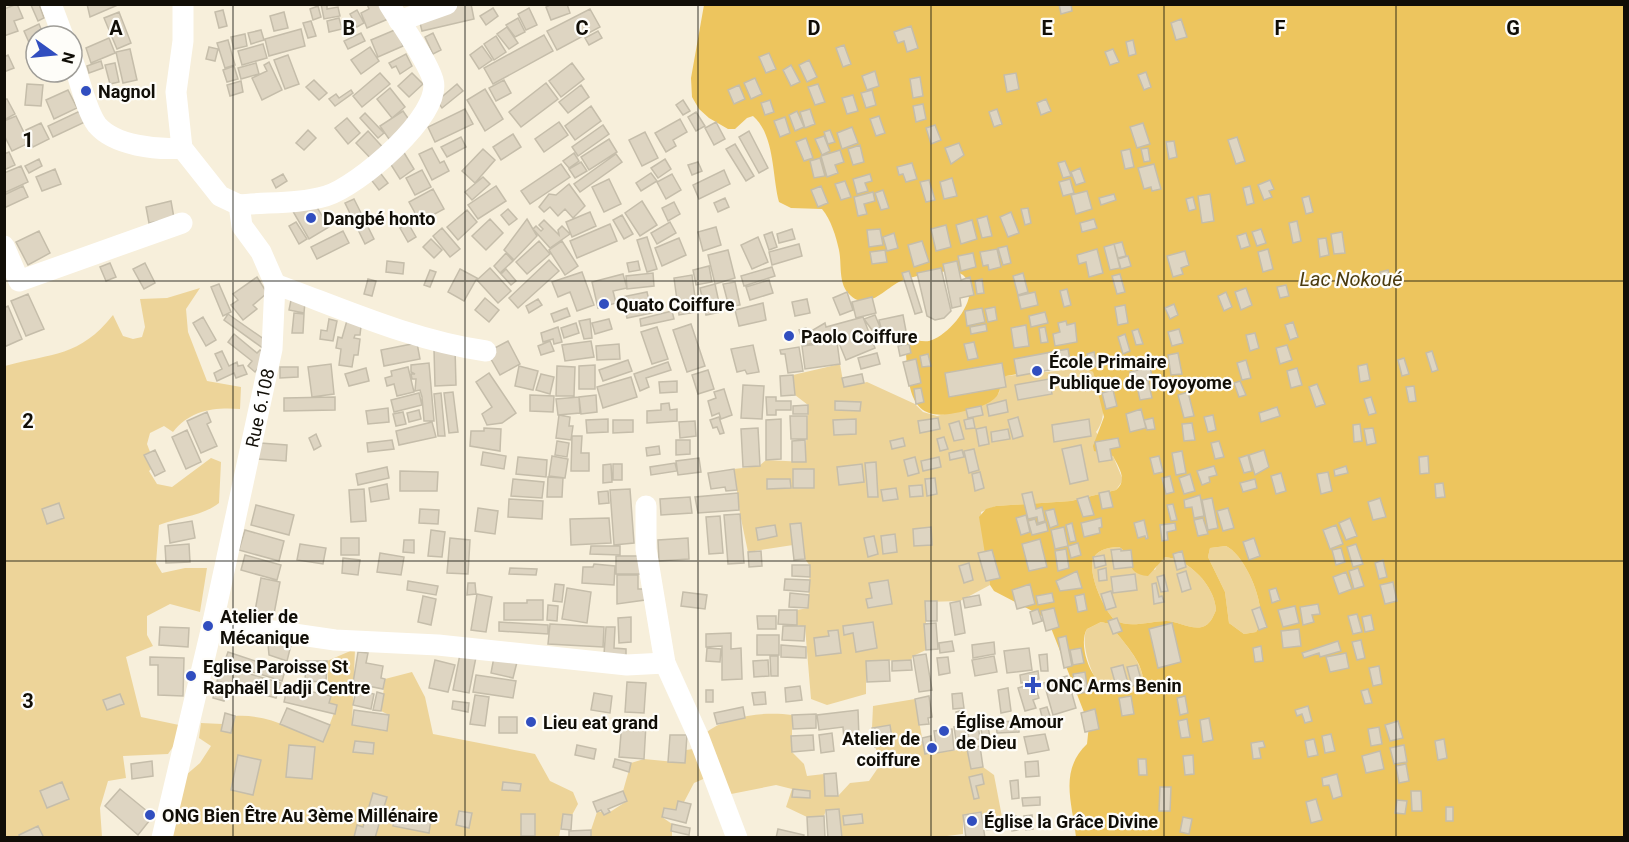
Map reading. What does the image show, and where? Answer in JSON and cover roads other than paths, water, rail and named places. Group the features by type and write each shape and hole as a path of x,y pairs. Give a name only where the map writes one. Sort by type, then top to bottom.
{"street":[{"path":"51,4 58,24"},
{"path":"183,4 183,41 176,92 182,148 220,196 239,205 327,196 352,182 389,155 430,104 434,92 433,80 394,13 447,4"},
{"path":"81,84 97,125 120,139 162,149 182,148"},
{"name":"Rue 6.108","path":"162,837 213,622 272,349 275,284 261,252 242,226 239,205"},
{"path":"4,246 19,281 182,223"},
{"path":"275,284 380,322 465,348 486,351"},
{"path":"646,506 646,549 665,663 699,738 737,837"},
{"path":"213,622 335,640 438,645 615,664 665,663"}],"water":[{"name":"Lac Nokoué","path":"704,5 1624,5 1624,837 1076,837 1070,799 1070,776 1078,754 1087,744 1089,725 1051,628 1042,616 994,591 990,585 979,517 986,509 996,506 1071,501 1116,490 1120,486 1122,478 1120,469 1113,456 1094,451 1093,446 1104,417 1093,372 1085,369 1063,368 1006,376 997,397 986,404 955,413 939,415 927,412 918,405 909,384 905,343 910,339 930,341 948,330 956,321 963,312 970,292 963,275 950,271 923,275 901,281 869,300 862,301 849,294 843,284 840,255 831,223 822,209 791,208 779,202 772,156 760,124 753,116 747,118 735,129 728,129 709,118 699,109 692,97 691,78","holes":["1226,546 1234,552 1248,572 1254,585 1260,612 1260,623 1256,632 1244,634 1229,623 1225,592 1208,557 1210,548","1119,547 1124,550 1132,568 1140,575 1148,576 1165,557 1191,568 1206,583 1215,601 1216,610 1209,623 1198,628 1170,621 1126,624 1115,620 1097,590 1092,563 1094,557 1102,550","1101,622 1110,624 1137,661 1141,669 1143,686 1129,694 1116,694 1104,688 1088,665 1084,639 1087,629"]}],"place":[{"name":"Nagnol","path":"86,91"},
{"name":"Dangbé honto","path":"311,218"},
{"name":"Quato Coiffure","path":"604,304"},
{"name":"Paolo Coiffure","path":"789,336"},
{"name":"École Primaire Publique de Toyoyome","path":"1037,371"},
{"name":"Atelier de Mécanique","path":"208,626"},
{"name":"Eglise Paroisse St Raphaël Ladji Centre","path":"191,676"},
{"name":"ONC Arms Benin","path":"1033,685"},
{"name":"Lieu eat grand","path":"531,722"},
{"name":"Église Amour de Dieu","path":"944,731"},
{"name":"Atelier de coiffure","path":"932,748"},
{"name":"ONG Bien Être Au 3ème Millénaire","path":"150,815"},
{"name":"Église la Grâce Divine","path":"972,821"}]}
